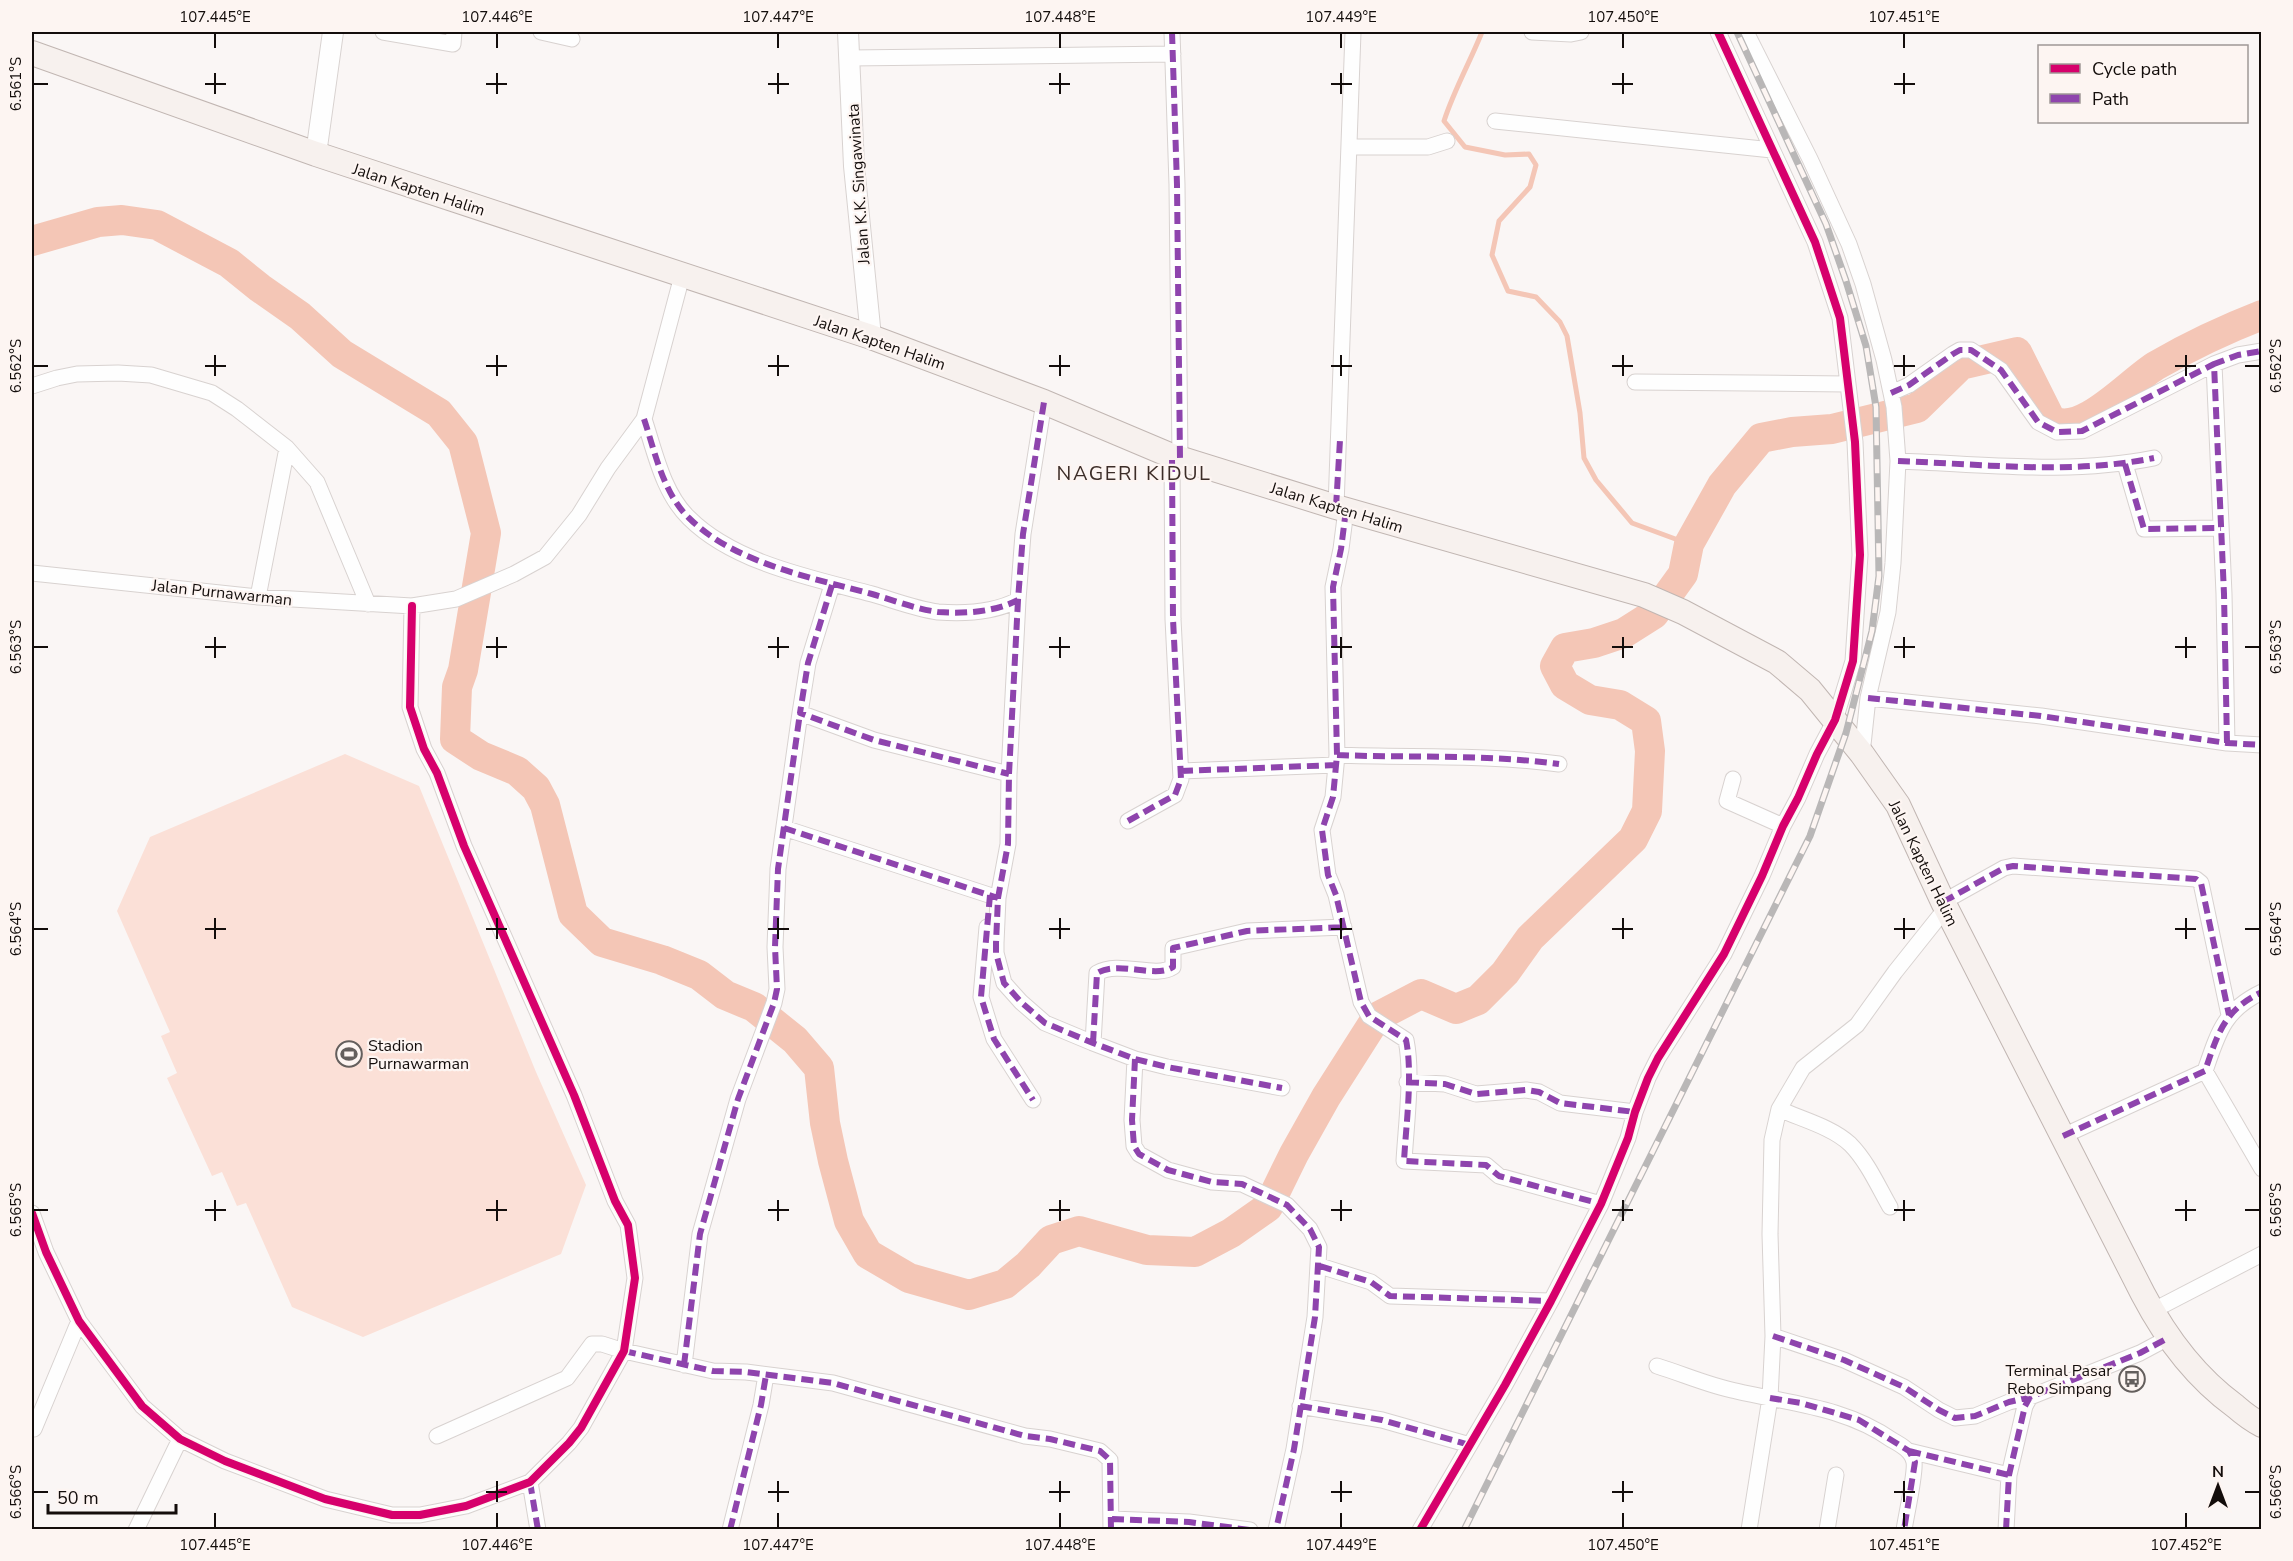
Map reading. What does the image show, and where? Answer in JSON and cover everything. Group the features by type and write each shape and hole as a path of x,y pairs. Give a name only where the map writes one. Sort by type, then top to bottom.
{"main road":[{"name":"Jalan Kapten Halim","path":"32,52 316,154 871,337 1044,402 1176,458 1341,509 1644,595 1683,612 1777,662 1810,690 1862,754 1898,805 1944,905 2152,1311 2168,1338 2196,1373 2217,1393 2262,1425"}],"street":[{"path":"316,154 333,32"},
{"path":"383,32 453,44 454,32"},
{"path":"541,32 572,39"},
{"name":"Jalan K.K. Singawinata","path":"848,32 854,166 871,337"},
{"path":"1128,821 1175,795 1181,779 1173,619 1176,458 1172,32"},
{"path":"1353,32 1340,440 1341,549 1333,587 1337,760 1333,797 1322,830 1328,874 1336,895 1361,1002 1369,1016 1406,1040 1408,1051 1404,1161 1486,1165 1499,1176 1601,1204"},
{"path":"1532,32 1571,34 1581,32"},
{"path":"1420,1530 1551,1301 1601,1204 1658,1058 1724,954 1762,876 1782,826 1835,720 1853,661 1860,555 1855,442 1840,318 1815,242 1743,81 1718,32"},
{"path":"1746,32 1810,159 1849,244 1863,284 1892,400 1898,461 1893,563 1888,612 1868,698 1862,754"},
{"path":"850,58 1173,54"},
{"path":"1495,122 1772,150"},
{"path":"1349,147 1428,147 1447,141"},
{"path":"682,276 644,419 672,496 688,517 708,534 745,555 832,585 936,611 957,613 1006,607 1018,600"},
{"path":"1892,400 1909,385 1960,350 1971,350 2001,370 2038,422 2057,432 2082,431 2214,364 2238,355 2262,351"},
{"path":"2214,364 2227,743"},
{"path":"32,386 77,374 152,375 212,393 237,409 287,448 317,482 368,604"},
{"path":"1635,382 1847,384"},
{"path":"1033,1100 994,1039 981,997 994,896 1008,844 1009,774 1023,534 1044,402"},
{"name":"Jalan Purnawarman","path":"32,573 258,597 412,606 456,600 514,574 545,557 579,515 608,468 644,419"},
{"path":"258,597 287,448"},
{"path":"1898,461 2078,467 2126,464 2154,458"},
{"path":"2126,464 2144,529 2221,528"},
{"path":"684,1365 700,1234 735,1109 777,989 776,905 784,828 808,663 832,585"},
{"path":"32,1213 46,1252 79,1321 142,1406 180,1439 225,1461 326,1499 392,1515 420,1515 466,1506 530,1482 569,1443 580,1428 624,1351 635,1278 628,1225 615,1201 574,1095 464,846 438,773 424,749 410,707 412,606"},
{"path":"1868,698 2009,712 2227,743 2262,745"},
{"path":"800,713 874,740 1009,774"},
{"path":"1181,771 1337,760 1406,758 1524,759 1559,764"},
{"path":"1733,779 1727,801 1782,826"},
{"path":"784,828 994,896"},
{"path":"1749,1530 1770,1398 1773,1336 1770,1234 1772,1140 1779,1109 1803,1068 1857,1025 1944,905 2004,868 2013,866 2196,879 2201,883 2222,991 2229,1015"},
{"path":"994,896 996,953 1004,983 1045,1023 1136,1059 1200,1074 1282,1088"},
{"path":"1093,1043 1097,973 1105,969 1167,970 1173,967 1173,948 1247,932 1344,927"},
{"path":"2063,1136 2205,1071 2229,1015 2244,1000 2262,992"},
{"path":"1136,1059 1132,1120 1134,1146 1139,1154 1168,1170 1212,1182 1242,1184 1287,1205 1310,1229 1319,1247 1320,1266 1315,1317 1294,1449 1276,1530"},
{"path":"2205,1071 2262,1169"},
{"path":"1407,1082 1446,1084 1476,1094 1526,1090 1539,1092 1560,1103 1635,1112"},
{"path":"1779,1109 1840,1136 1850,1144 1862,1158 1890,1207"},
{"path":"2152,1311 2262,1254"},
{"path":"1320,1266 1371,1282 1390,1296 1551,1301"},
{"path":"34,1429 79,1321"},
{"path":"1773,1336 1844,1360 1904,1387 1955,1418 1975,1416 2030,1396 2140,1353 2168,1338"},
{"path":"438,1436 567,1378 592,1344 602,1344 713,1371 833,1383 1025,1436 1050,1439 1100,1451 1110,1460 1112,1524 1189,1522 1250,1530"},
{"path":"1658,1366 1734,1391 1801,1403 1843,1414 1887,1436 1910,1451 2009,1474"},
{"path":"730,1530 761,1405 766,1375"},
{"path":"2006,1530 2009,1474 2025,1406 2030,1396"},
{"path":"1300,1406 1382,1420 1470,1445"},
{"path":"136,1530 180,1439"},
{"path":"1904,1530 1915,1462 1910,1451"},
{"path":"1827,1530 1836,1474"},
{"path":"530,1482 538,1530"}],"shaded area":[{"name":"Stadion Purnawarman","path":"345,754 419,786 536,1072 586,1185 561,1254 363,1337 292,1307 246,1203 237,1206 222,1172 212,1176 167,1078 177,1073 161,1036 170,1032 117,911 150,837"}],"waterway":[{"path":"1482,32 1444,121 1465,147 1505,155 1529,154 1536,165 1530,187 1499,221 1492,255 1508,291 1536,297 1560,322 1567,336 1580,413 1584,458 1596,480 1632,523 1689,544"},
{"path":"32,241 98,222 122,220 157,225 229,263 300,316 342,354 439,413 463,443 486,533 463,670 457,687 455,739 481,756 517,771 536,788 545,805 573,914 602,942 662,960 699,975 725,995 754,1007 795,1040 819,1068 825,1123 833,1161 849,1221 868,1254 909,1278 969,1295 1005,1284 1028,1265 1051,1240 1079,1231 1147,1250 1195,1252 1231,1233 1268,1207 1326,1097 1377,1017 1421,994 1456,1009 1478,1000 1505,973 1530,938 1633,839 1647,811 1650,751 1646,721 1620,705 1590,700 1565,685 1555,666 1565,648 1594,643 1624,633 1654,614 1683,574 1689,544 1722,485 1761,438 1792,432 1832,429 1917,408 1961,365 2017,352 2051,420 2063,423 2077,421 2092,414 2157,365 2208,338 2262,315"}],"railway":[{"path":"1464,1530 1810,836 1846,733 1872,631 1879,576 1876,407 1866,346 1826,224 1737,32"}],"marked path":[{"path":"1172,32 1177,185 1180,459"},
{"path":"1891,393 1909,385 1960,350 1971,350 2001,370 2038,422 2057,432 2082,431 2214,364"},
{"path":"2227,743 2224,594 2214,364 2238,355 2262,351"},
{"path":"644,419 661,472 680,508 707,534 728,547 751,558 800,575 913,607 958,613 989,610 1018,600 1023,534 1044,402"},
{"path":"1336,507 1340,440"},
{"path":"1128,821 1175,795 1181,779 1173,619 1172,456"},
{"path":"1898,461 2058,467 2091,466 2154,458"},
{"path":"2125,464 2144,529 2221,528"},
{"path":"1346,510 1333,587 1337,755 1333,797 1322,830 1328,875 1336,895 1361,1002 1369,1016 1406,1040 1409,1084 1404,1161 1486,1165 1499,1176 1601,1204"},
{"path":"832,585 808,663 800,713 874,740 1009,774"},
{"path":"1018,600 1009,774 1008,844 998,898 996,943 996,953 1004,983 1045,1023 1135,1059 1282,1088"},
{"path":"1868,698 2041,716 2227,743 2262,745"},
{"path":"684,1365 700,1234 738,1099 774,1003 777,989 775,947 778,869 800,713"},
{"path":"1337,755 1476,758 1559,764"},
{"path":"1181,771 1336,765"},
{"path":"784,828 998,898"},
{"path":"1943,902 2004,868 2013,866 2196,879 2201,883 2229,1015"},
{"path":"990,895 981,997 994,1039 1033,1100"},
{"path":"1093,1043 1097,973 1116,968 1165,970 1173,967 1173,948 1247,931 1344,927"},
{"path":"2063,1136 2205,1071 2224,1024 2239,1007 2262,992"},
{"path":"1135,1059 1132,1120 1134,1146 1139,1154 1168,1170 1212,1182 1242,1184 1287,1205 1310,1229 1319,1247 1315,1317 1294,1449 1276,1530"},
{"path":"1407,1082 1445,1084 1476,1094 1526,1090 1539,1092 1560,1103 1635,1112"},
{"path":"1320,1266 1371,1282 1390,1296 1551,1301"},
{"path":"1773,1336 1844,1360 1904,1387 1955,1418 1975,1416 2009,1402 2030,1397"},
{"path":"2006,1530 2009,1475 2025,1406 2030,1397 2140,1353 2168,1338"},
{"path":"624,1351 713,1371 746,1372 833,1383 1025,1436 1050,1439 1100,1451 1110,1460 1111,1530"},
{"path":"730,1530 761,1405 766,1375"},
{"path":"1770,1398 1801,1403 1859,1420 1909,1451 1915,1462 1904,1530"},
{"path":"1300,1406 1382,1420 1470,1445"},
{"path":"1909,1451 2009,1475"},
{"path":"530,1482 538,1530"},
{"path":"1112,1519 1189,1522 1250,1530"}],"cycle path":[{"path":"1420,1530 1505,1385 1601,1204 1628,1138 1648,1078 1658,1058 1724,954 1835,720 1853,661 1860,555 1855,442 1840,318 1815,242 1718,32"},
{"path":"32,1213 46,1252 79,1321 142,1406 180,1439 225,1461 325,1499 392,1515 420,1515 466,1506 530,1482 581,1428 624,1351 635,1278 628,1225 615,1201 574,1095 464,846 437,773 424,749 410,707 412,606"}],"place":[{"name":"Stadion Purnawarman","path":"349,1054"},
{"name":"Terminal Pasar Rebo Simpang","path":"2132,1379"}],"district":[{"name":"NAGERI KIDUL","path":"1134,473"}]}
